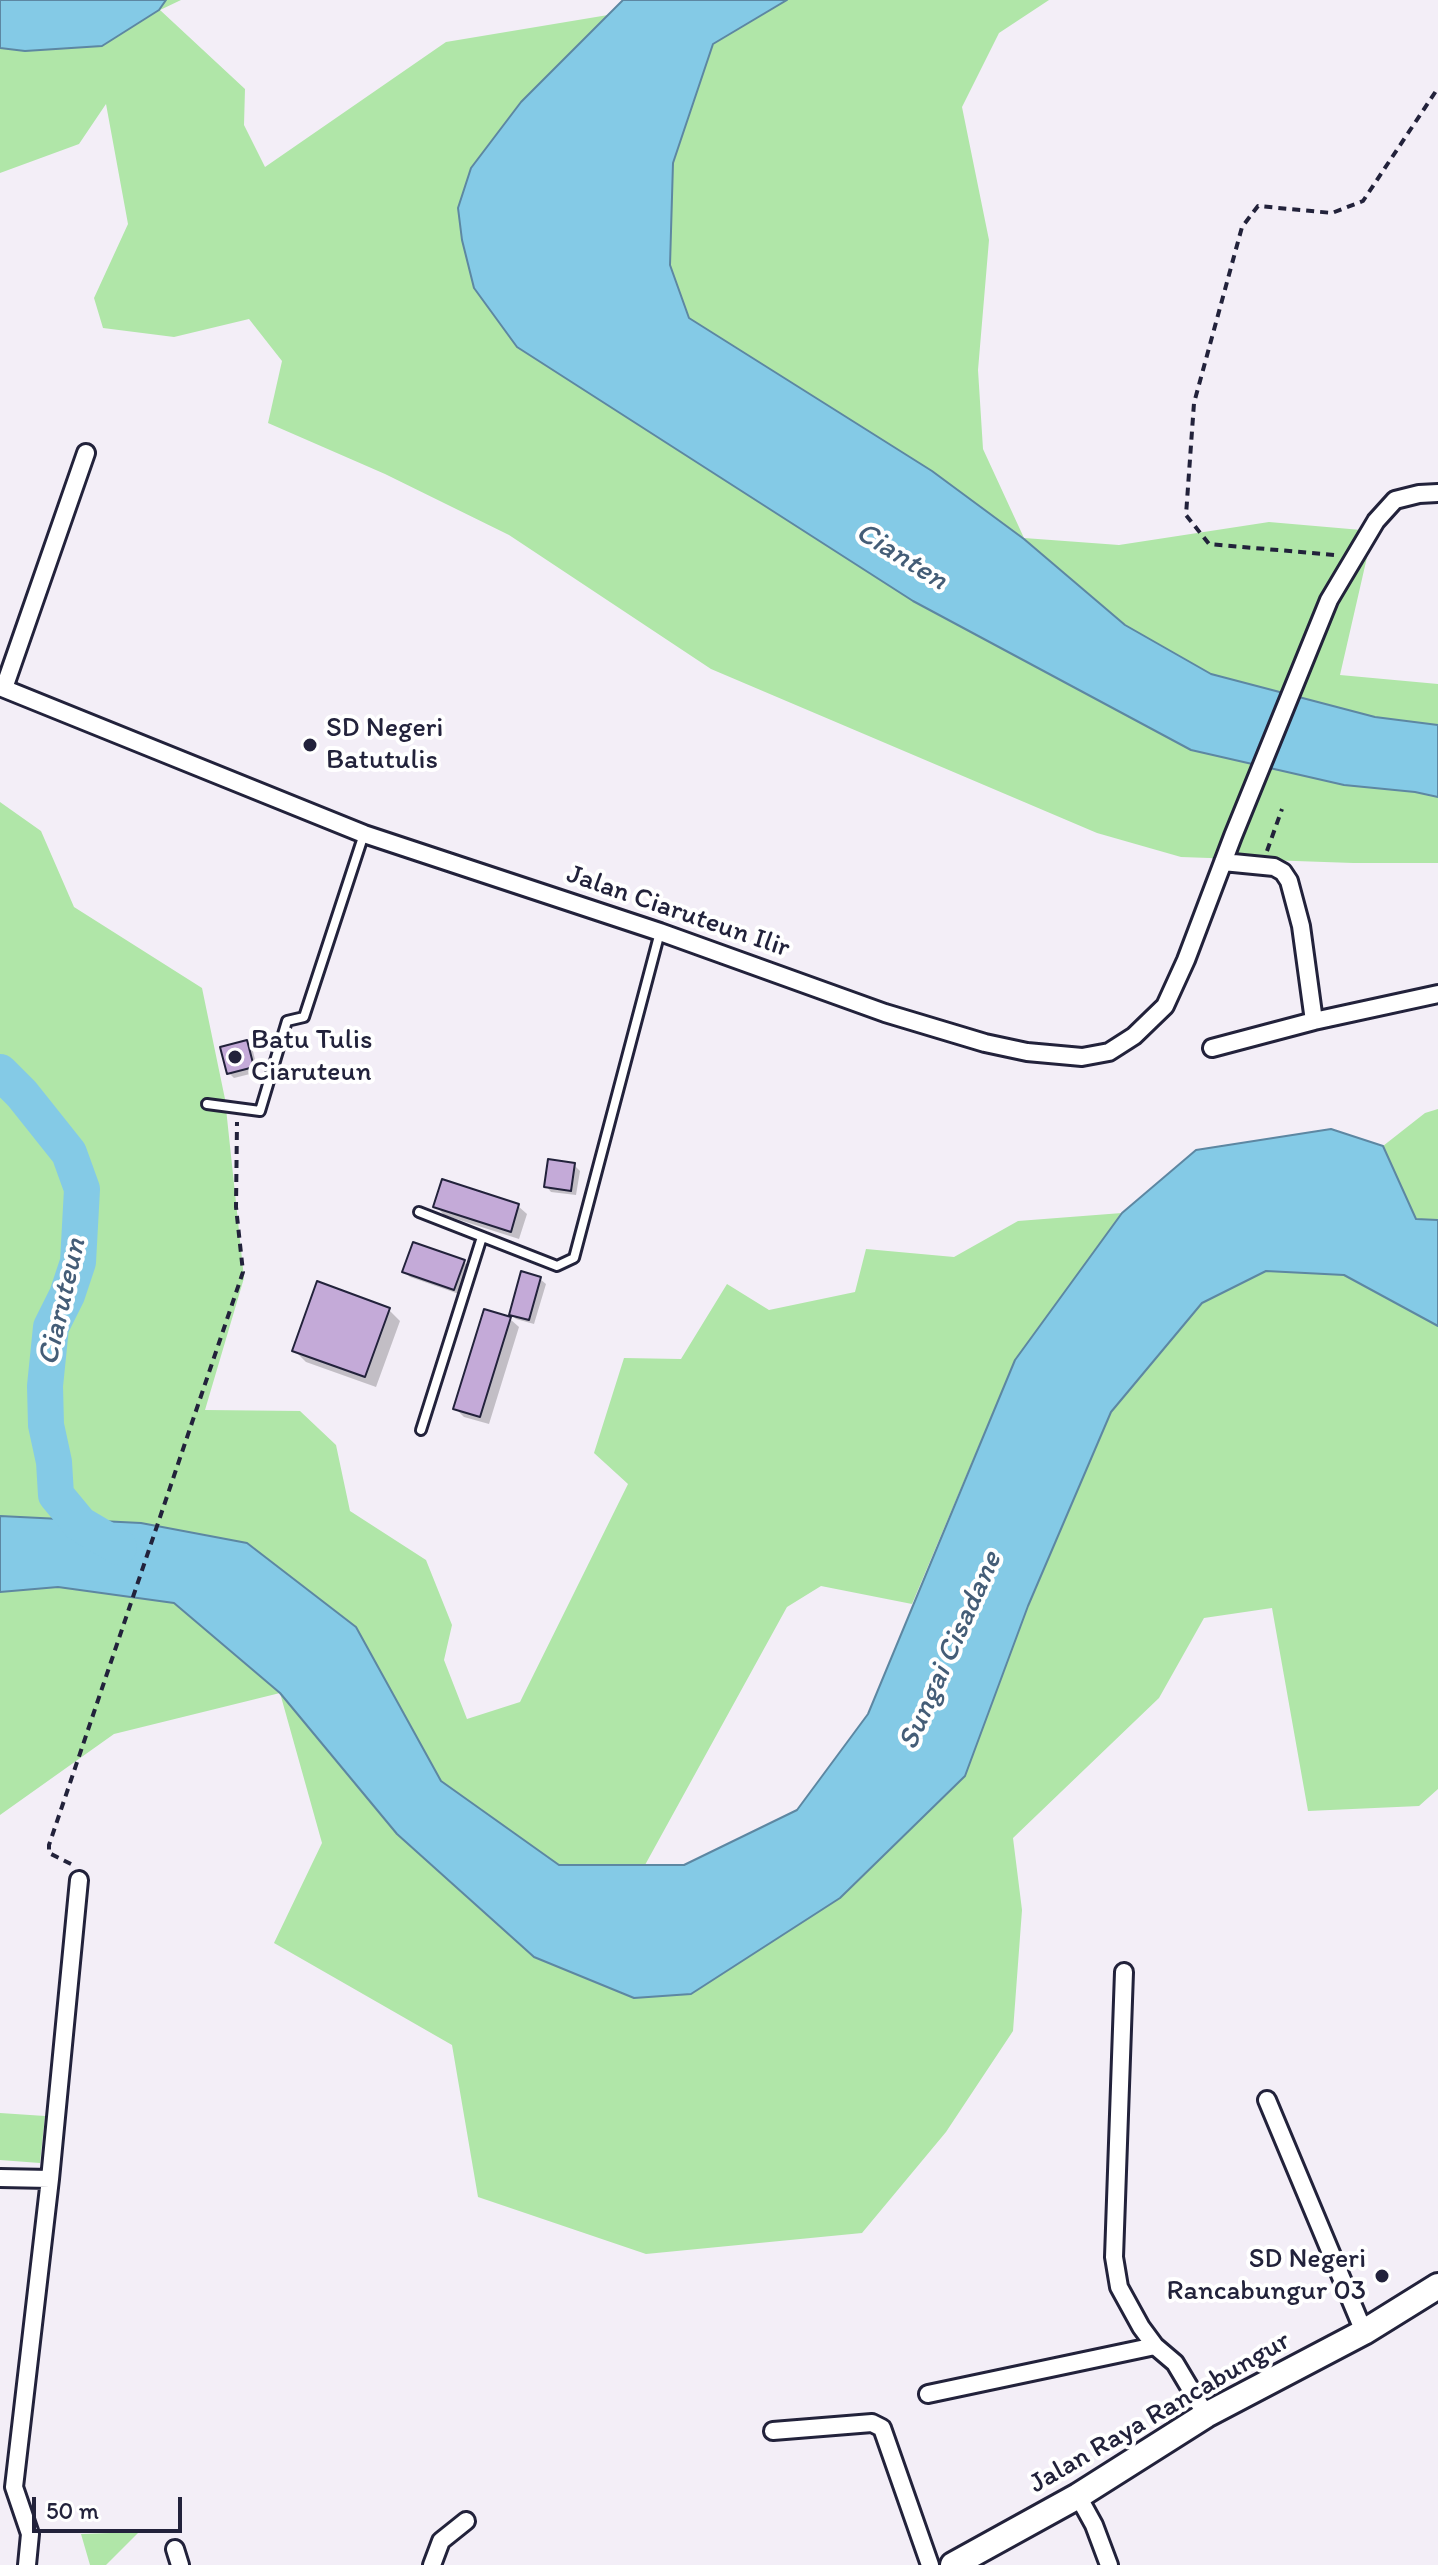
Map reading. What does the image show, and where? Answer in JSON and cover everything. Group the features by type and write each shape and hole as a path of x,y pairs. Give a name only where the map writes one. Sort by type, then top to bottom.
{"main road":[{"name":"Jalan Raya Rancabungur","path":"955,2564 1078,2496 1206,2415 1364,2332 1438,2286"}],"street":[{"path":"2,688 86,453"},
{"name":"Jalan Ciaruteun Ilir","path":"2,688 364,834 660,932 885,1013 1027,1052 1082,1057 1109,1052 1134,1036 1165,1006 1329,600 1376,521 1395,500 1438,493"},
{"path":"1223,862 1263,865 1283,872 1289,881 1301,926 1314,1021"},
{"path":"1212,1048 1314,1021 1438,994"},
{"path":"27,2565 30,2534 14,2487 50,2179 79,1880"},
{"path":"1124,1972 1114,2257 1119,2287 1141,2327 1155,2346 1175,2363 1206,2415"},
{"path":"1267,2100 1364,2332"},
{"path":"0,2178 50,2179"},
{"path":"928,2394 1155,2346"},
{"path":"773,2431 872,2423 882,2428 930,2565"},
{"path":"1078,2496 1094,2525 1109,2565"},
{"path":"432,2565 441,2541 466,2521"}],"lane":[{"path":"207,1104 260,1111 287,1021 304,1017 364,834"},
{"path":"419,1212 557,1266 574,1258 660,932"},
{"path":"421,1430 482,1237"}],"path":[{"path":"1353,557 1209,544 1186,515 1194,403 1242,227 1258,206 1332,213 1363,201 1438,88"},
{"path":"1263,865 1282,809"},
{"path":"79,1880 76,1866 49,1853 49,1845 243,1272 236,1207 237,1108"}],"green space":[{"path":"166,0 181,0 160,10 245,89 244,125 265,167 446,42 608,15 521,102 471,168 458,208 462,240 1191,750 1344,785 1438,797 1438,863 1181,857 1097,833 711,669 509,535 385,474 268,423 282,361 249,319 174,337 103,328 94,298 128,224 106,104 79,144 0,173 0,48 25,51 102,46 159,10"},
{"path":"787,0 1049,0 999,33 962,107 989,240 978,370 983,449 1024,538 1119,545 1269,522 1373,531 1340,675 1438,684 1438,725 1375,717 1211,674 1125,625 1024,539 932,471 689,318 670,265 673,164 713,44"},
{"path":"0,802 41,831 74,907 202,988 225,1099 244,1278 205,1410 300,1411 336,1445 350,1511 426,1560 452,1625 444,1660 467,1719 520,1702 628,1484 594,1453 624,1358 681,1359 727,1284 769,1310 855,1292 866,1249 954,1257 1018,1221 1122,1213 1015,1360 912,1604 821,1586 787,1607 645,1865 559,1865 441,1781 356,1627 141,1523 0,1516"},
{"path":"1438,1109 1438,1220 1416,1219 1383,1146 1425,1113"},
{"path":"1266,1271 1344,1275 1438,1326 1438,1789 1419,1806 1308,1811 1272,1608 1204,1618 1159,1698 1013,1838 1022,1910 1013,2031 946,2132 862,2233 646,2254 478,2197 452,2045 274,1943 322,1843 280,1693 397,1834 534,1957 965,1776 1028,1606 1111,1412 1202,1303"},
{"path":"58,1587 174,1603 280,1693 114,1734 0,1815 0,1592"},
{"path":"0,2113 45,2116 40,2163 0,2160"},
{"path":"139,2532 106,2565 90,2565 81,2534"}],"water":[{"path":"0,0 166,0 159,10 102,46 25,51 0,48"},
{"name":"Cianten","path":"623,0 787,0 713,44 673,163 670,265 689,318 932,471 1024,539 1125,625 1211,674 1375,717 1438,725 1438,797 1344,785 1191,750 913,601 517,347 474,288 458,208 471,168 521,102"},
{"name":"Sungai Cisadane","path":"1331,1129 1383,1146 1416,1219 1438,1220 1438,1326 1344,1275 1266,1271 1202,1303 1111,1412 1028,1606 965,1776 840,1898 691,1994 634,1998 534,1957 397,1834 280,1693 174,1603 58,1587 0,1592 0,1516 141,1523 247,1543 356,1627 441,1781 559,1865 684,1865 797,1810 868,1714 1015,1360 1122,1213 1196,1150"}],"building":[{"path":"247,1040 254,1067 227,1074 220,1047"},
{"path":"548,1159 575,1163 571,1191 544,1187"},
{"path":"442,1179 519,1204 511,1232 433,1207"},
{"path":"413,1242 465,1260 454,1290 402,1272"},
{"path":"521,1271 541,1277 529,1320 509,1315"},
{"path":"317,1281 390,1308 365,1377 292,1351"},
{"path":"484,1309 511,1317 480,1417 453,1409"}],"waterway":[{"name":"Ciaruteun","path":"0,1072 22,1094 69,1153 82,1189 78,1262 67,1295 51,1327 45,1386 46,1425 54,1462 56,1495 80,1524 119,1547"}],"place":[{"name":"SD Negeri Batutulis","path":"310,745"},
{"name":"Batu Tulis Ciaruteun","path":"235,1057"},
{"name":"SD Negeri Rancabungur 03","path":"1382,2276"}]}
